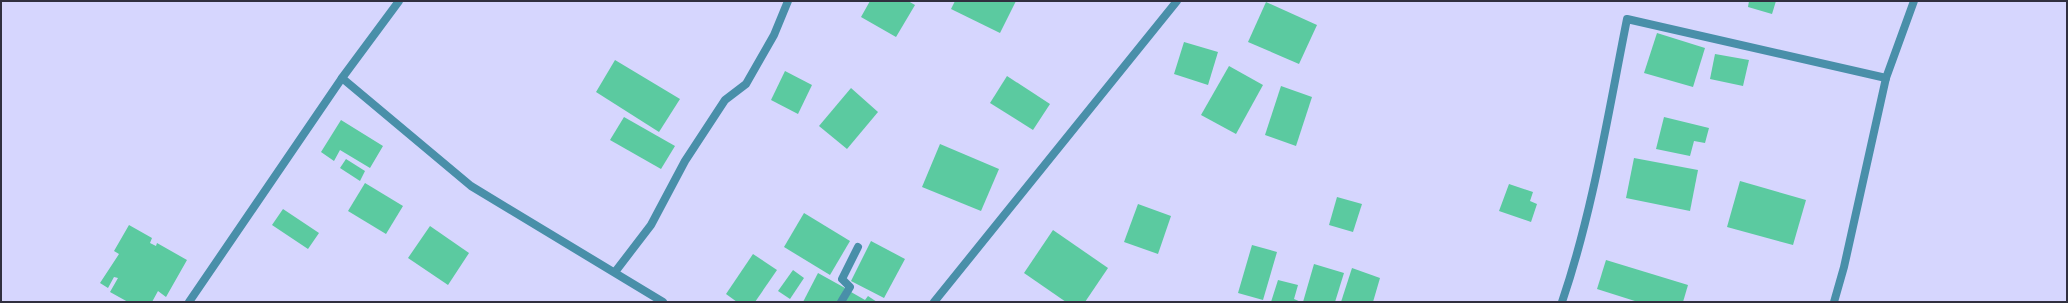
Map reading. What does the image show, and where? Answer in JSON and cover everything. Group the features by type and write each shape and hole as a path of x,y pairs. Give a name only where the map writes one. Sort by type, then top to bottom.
{"street":[{"path":"189,302 342,78 399,1"},
{"path":"615,272 651,225 685,161 725,100 746,84 774,35 788,1"},
{"path":"934,302 1177,1"},
{"path":"1834,302 1844,267 1886,78 1914,1"},
{"path":"1562,302 1572,273 1598,161 1627,19 1886,78"},
{"path":"342,78 471,186 663,302"},
{"path":"841,302 850,287 842,279 858,247"}],"building":[{"path":"870,1 908,1 915,5 896,37 861,17"},
{"path":"955,1 1016,1 1000,33 951,9"},
{"path":"1749,1 1776,1 1772,14 1748,7"},
{"path":"1266,2 1317,25 1299,64 1248,42"},
{"path":"1657,33 1705,48 1693,87 1644,73"},
{"path":"1184,42 1218,52 1208,85 1174,74"},
{"path":"1715,54 1749,60 1743,86 1710,79"},
{"path":"615,60 680,99 659,132 596,92"},
{"path":"1229,66 1263,85 1236,134 1201,115"},
{"path":"785,71 812,85 798,114 771,100"},
{"path":"1007,76 1050,104 1033,130 990,103"},
{"path":"1281,86 1312,97 1296,146 1265,135"},
{"path":"851,88 878,112 847,149 819,126"},
{"path":"624,117 675,146 661,169 610,140"},
{"path":"1664,117 1709,128 1705,143 1694,141 1690,156 1656,149"},
{"path":"341,120 383,146 370,168 340,150 334,161 321,152"},
{"path":"940,144 999,169 981,211 922,187"},
{"path":"1634,158 1698,170 1690,211 1626,198"},
{"path":"346,159 365,171 360,181 340,168"},
{"path":"1740,181 1806,200 1793,245 1727,227"},
{"path":"365,183 403,206 386,234 348,211"},
{"path":"1509,184 1533,192 1530,201 1537,204 1531,222 1499,211"},
{"path":"1337,197 1362,204 1353,232 1329,225"},
{"path":"1138,204 1171,216 1158,254 1124,242"},
{"path":"283,209 319,233 308,249 272,225"},
{"path":"804,213 850,241 830,275 784,247"},
{"path":"129,225 152,238 150,243 156,246 157,243 187,260 166,297 158,291 152,302 128,302 110,292 118,278 114,277 108,288 100,283 119,254 114,251"},
{"path":"430,226 469,253 448,285 408,258"},
{"path":"1053,230 1108,268 1085,302 1066,302 1024,273"},
{"path":"871,241 905,259 884,298 851,281"},
{"path":"1252,245 1277,252 1263,300 1238,293"},
{"path":"753,254 777,270 755,302 737,302 726,294"},
{"path":"1606,260 1688,285 1683,302 1638,302 1597,289"},
{"path":"1314,264 1344,273 1335,302 1303,302"},
{"path":"1352,268 1380,278 1373,302 1341,302"},
{"path":"793,270 804,278 790,299 778,291"},
{"path":"818,273 845,288 838,302 803,302"},
{"path":"1278,280 1298,285 1294,299 1301,302 1271,302"},
{"path":"851,292 865,300 868,296 877,302 845,302"}]}
